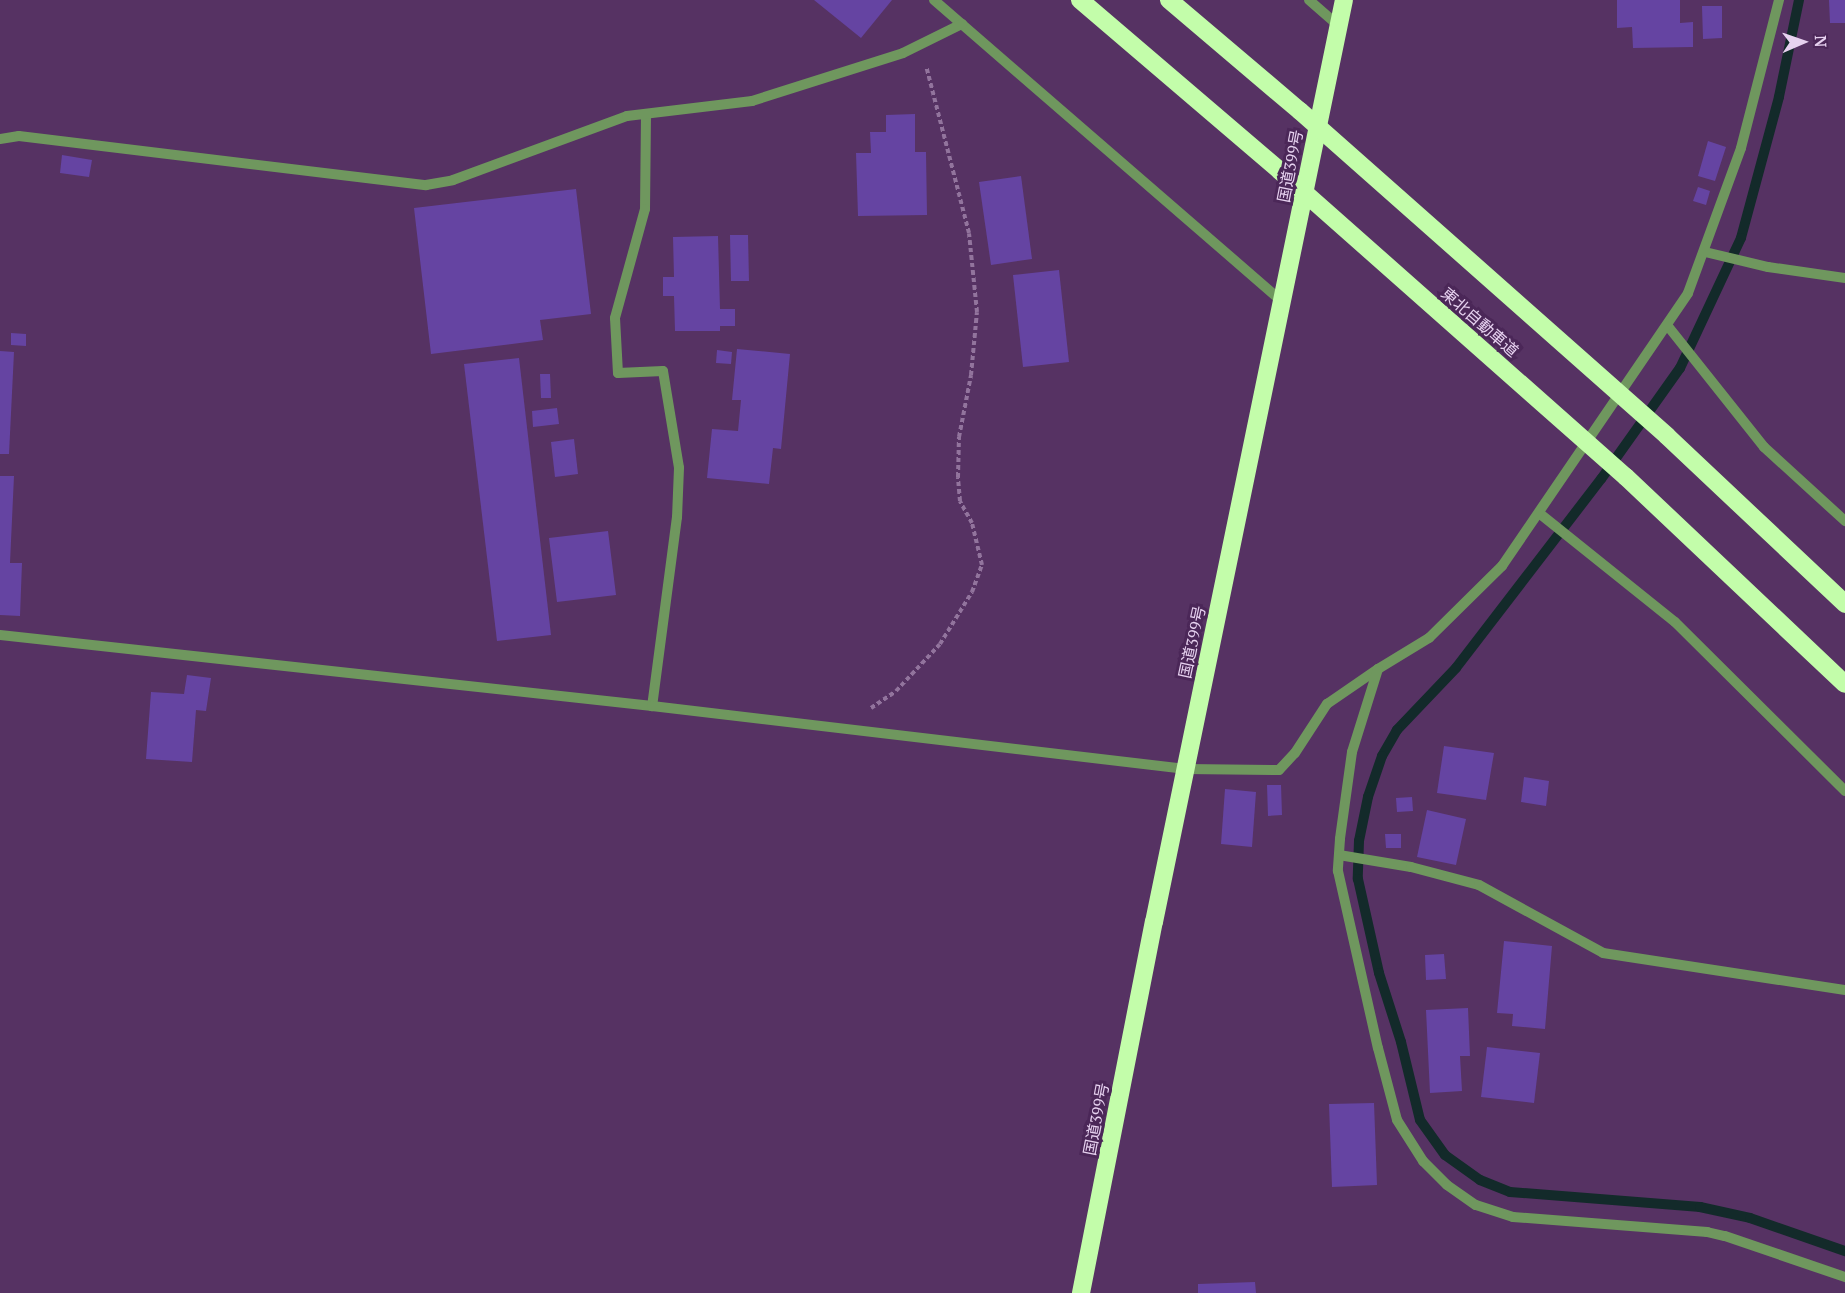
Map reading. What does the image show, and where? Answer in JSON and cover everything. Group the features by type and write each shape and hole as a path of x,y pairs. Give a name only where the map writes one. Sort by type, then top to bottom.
{"highway":[{"name":"東北自動車道","path":"1080,0 1280,171 1626,477 1845,684"},
{"path":"1169,0 1300,111 1667,436 1845,604"},
{"name":"国道399号","path":"1082,1293 1186,769 1344,0"}],"street":[{"path":"934,0 1283,302"},
{"path":"1309,0 1338,25"},
{"path":"0,635 652,706 1186,769 1279,770 1295,753 1327,704 1429,638 1502,566 1688,293 1705,252 1741,148 1779,0"},
{"path":"0,139 19,136 426,184 453,180 597,126 646,114 752,101 903,53 962,24"},
{"path":"646,114 645,209 615,318 618,373 663,371 679,468 678,517 652,706"},
{"path":"1705,252 1741,261 1845,278"},
{"path":"1667,325 1675,338 1764,447 1845,521"},
{"path":"1539,513 1675,622 1845,791"},
{"path":"1378,669 1352,752 1338,871 1397,1120 1423,1161 1447,1185 1476,1205 1513,1217 1707,1232 1845,1277"},
{"path":"1339,855 1373,859 1479,885 1603,953 1845,990"}],"path":[{"path":"841,729 896,691 940,644 972,592 982,565 972,524 960,501 958,477 959,437 971,375 977,312 969,233 920,45"}],"building":[{"path":"814,0 892,0 861,38"},
{"path":"1617,0 1680,0 1680,23 1693,22 1693,47 1633,48 1632,27 1617,28"},
{"path":"1829,0 1845,0 1845,23 1830,23"},
{"path":"1702,6 1722,6 1722,38 1703,39"},
{"path":"915,114 915,152 926,152 927,215 858,216 856,153 871,153 870,132 886,132 886,115"},
{"path":"1708,141 1726,147 1715,181 1698,176"},
{"path":"62,155 92,160 89,177 60,173"},
{"path":"1021,176 1032,259 991,265 979,182"},
{"path":"1698,187 1710,191 1706,205 1693,201"},
{"path":"576,189 591,314 540,320 543,340 431,354 414,208"},
{"path":"730,235 748,235 749,281 731,281"},
{"path":"718,236 720,309 735,309 735,326 720,326 720,331 675,331 674,296 663,296 663,277 674,277 673,237"},
{"path":"1059,270 1069,362 1023,367 1013,275"},
{"path":"11,333 26,334 26,346 11,345"},
{"path":"737,349 790,354 781,449 773,448 769,484 707,478 712,429 738,431 741,400 732,400"},
{"path":"717,350 732,352 731,364 716,363"},
{"path":"0,351 14,352 9,454 0,454"},
{"path":"519,358 551,635 497,641 464,364"},
{"path":"540,374 550,374 551,398 541,398"},
{"path":"557,408 559,424 533,427 532,411"},
{"path":"574,439 578,474 555,477 551,442"},
{"path":"0,476 14,476 10,563 22,563 20,616 0,615"},
{"path":"608,531 616,595 557,602 549,538"},
{"path":"187,675 211,678 206,711 196,710 192,762 146,759 151,692 184,694"},
{"path":"1444,746 1494,753 1486,800 1437,793"},
{"path":"1524,777 1549,781 1546,806 1521,802"},
{"path":"1267,785 1281,785 1282,815 1268,816"},
{"path":"1225,789 1256,792 1252,847 1221,844"},
{"path":"1412,797 1413,811 1397,812 1396,798"},
{"path":"1427,810 1466,819 1456,865 1417,857"},
{"path":"1385,834 1401,834 1401,848 1386,848"},
{"path":"1504,941 1552,946 1545,1029 1512,1026 1513,1014 1497,1013"},
{"path":"1444,954 1446,979 1426,980 1425,955"},
{"path":"1468,1008 1470,1056 1460,1056 1462,1091 1430,1093 1426,1010"},
{"path":"1487,1047 1540,1053 1534,1103 1481,1097"},
{"path":"1374,1103 1377,1185 1332,1187 1329,1104"},
{"path":"1255,1282 1256,1293 1198,1293 1198,1284"}],"waterway":[{"path":"1799,0 1779,97 1741,238 1680,368 1601,479 1456,668 1397,730 1382,756 1368,797 1359,841 1358,879 1379,973 1401,1042 1420,1120 1445,1155 1480,1180 1510,1192 1700,1207 1750,1218 1845,1251"}]}
